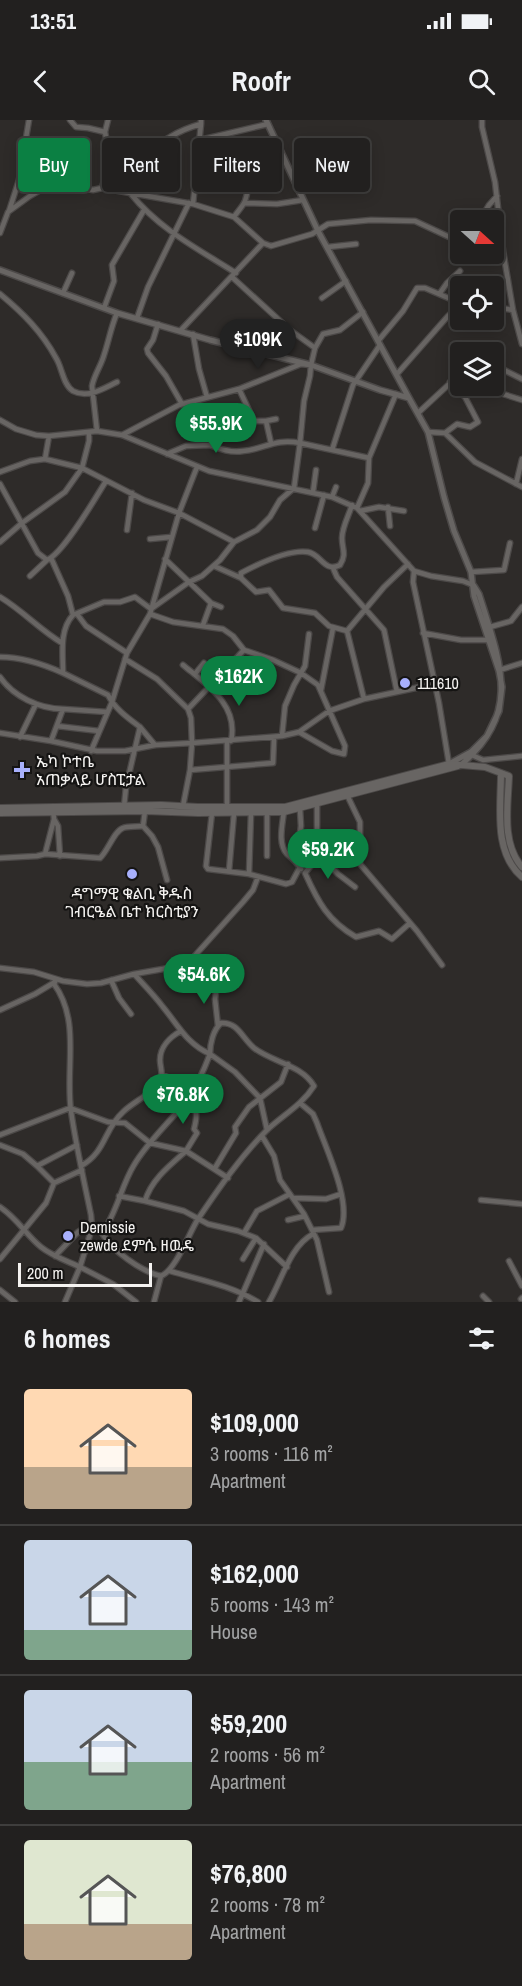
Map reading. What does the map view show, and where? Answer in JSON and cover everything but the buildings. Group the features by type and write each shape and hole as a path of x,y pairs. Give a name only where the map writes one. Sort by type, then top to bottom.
{"main road":[{"path":"0,813 145,811 267,813 449,764 485,767 509,776 508,838 514,856 522,867"},
{"path":"0,808 54,813 124,807 183,806 300,809 461,765"},
{"path":"501,773 501,837 513,868 522,877"}],"street":[{"path":"0,233 19,180 29,120"},
{"path":"70,120 76,127 105,132"},
{"path":"106,138 108,120"},
{"path":"482,120 499,210"},
{"path":"167,138 201,122 200,138"},
{"path":"207,138 267,122 318,231 428,432 454,531 471,572 474,596 488,640 500,665 502,701 494,724 480,744 449,764 413,582 414,571"},
{"path":"8,212 49,185 61,184 93,190 102,188"},
{"path":"121,192 191,204 234,217 263,243 271,246 318,231 328,224 371,219 415,221 450,237"},
{"path":"137,318 148,287 191,204 193,192"},
{"path":"234,217 244,203 245,192"},
{"path":"131,194 144,210 175,235 234,275 290,330 315,348"},
{"path":"486,210 497,196"},
{"path":"244,203 277,204 303,200"},
{"path":"104,308 114,281 112,265 144,210"},
{"path":"181,330 263,243"},
{"path":"328,247 356,244"},
{"path":"504,257 513,310 522,344"},
{"path":"0,270 117,313 311,365 409,398"},
{"path":"440,293 460,270"},
{"path":"63,293 72,273"},
{"path":"322,298 346,280"},
{"path":"332,450 353,385 417,288 425,288 450,298"},
{"path":"0,294 32,323 45,340 58,360 70,389 76,392 93,393 117,382"},
{"path":"504,309 513,310"},
{"path":"151,611 189,582 202,576 214,566 234,542 257,530 270,517 280,500 294,488 304,400 315,348 322,334 340,330 363,312"},
{"path":"97,431 93,379 101,364 117,313"},
{"path":"397,374 450,314"},
{"path":"158,324 153,340 147,349 148,353 166,376 182,404"},
{"path":"193,334 207,397"},
{"path":"122,435 182,404 239,389 300,364 311,365"},
{"path":"504,370 522,379"},
{"path":"418,413 450,382"},
{"path":"428,432 445,433 457,424 470,427 478,422 465,397 481,387 522,400"},
{"path":"239,389 254,421"},
{"path":"241,578 242,573 262,562 284,555 311,553 325,565 333,568 340,566 344,557 342,533 368,483 369,458 396,394"},
{"path":"209,445 236,428 254,421 276,419"},
{"path":"0,420 24,433 49,436 97,431 122,435 209,471 332,497 356,508 414,571 473,585 479,594 500,665 506,695 505,711 491,739 461,765"},
{"path":"266,421 271,443"},
{"path":"0,542 65,492 82,468 89,432"},
{"path":"445,433 475,462 522,487"},
{"path":"45,459 49,436"},
{"path":"167,454 186,446 209,445 241,452 280,441 369,458"},
{"path":"0,472 30,461 45,459 82,468 132,494 179,513 234,542"},
{"path":"516,484 522,459"},
{"path":"91,750 112,702 127,653 151,611 171,537 197,467"},
{"path":"313,492 316,470"},
{"path":"30,576 49,559 91,508 106,481"},
{"path":"0,484 38,553 49,559 75,615 86,626 127,653"},
{"path":"332,497 336,487"},
{"path":"127,530 132,494"},
{"path":"315,528 324,495"},
{"path":"356,508 388,507 404,511"},
{"path":"388,507 390,526"},
{"path":"150,539 171,537"},
{"path":"471,572 504,570 510,543"},
{"path":"165,559 211,603 221,607"},
{"path":"347,631 384,587 408,564"},
{"path":"214,566 241,578 256,592 269,590 281,606 315,613 333,628 347,631"},
{"path":"333,568 337,577 384,630 397,692"},
{"path":"0,597 62,643"},
{"path":"63,673 62,643 66,628 75,615 97,604 120,602 135,597 151,611 173,622 203,625 229,632 244,650 301,673 318,685 345,746 344,754 332,751 299,732"},
{"path":"203,625 211,603"},
{"path":"490,627 511,621 522,608"},
{"path":"321,690 333,628"},
{"path":"347,631 364,699"},
{"path":"423,633 460,640 488,640"},
{"path":"282,736 285,706 307,659 309,634"},
{"path":"188,709 244,650"},
{"path":"0,657 26,660 63,673 100,690 108,695 112,702 155,745"},
{"path":"125,659 157,679 188,709 191,718 192,743 190,770 183,806"},
{"path":"195,674 204,663"},
{"path":"500,665 522,663"},
{"path":"183,665 219,695 232,718 227,807"},
{"path":"0,677 17,694 46,708 107,712"},
{"path":"0,733 91,750 125,752 155,745 274,738 299,732 330,711 364,699 434,684"},
{"path":"20,737 36,704"},
{"path":"51,741 63,709"},
{"path":"57,726 99,731"},
{"path":"124,807 126,787 140,728"},
{"path":"190,770 273,763 274,738"},
{"path":"474,756 483,760 522,756"},
{"path":"348,797 360,822 360,864 431,948 442,965"},
{"path":"317,805 317,840 320,855 338,874 355,887"},
{"path":"296,861 301,826 300,809"},
{"path":"284,810 281,843 286,853 305,873 322,909 328,916 354,936 379,931 392,939 410,923"},
{"path":"142,826 145,811"},
{"path":"45,854 54,813"},
{"path":"54,813 58,826 60,856"},
{"path":"212,813 206,866 210,869 290,883 294,880 300,867"},
{"path":"229,871 234,813"},
{"path":"249,874 251,813"},
{"path":"267,813 267,856"},
{"path":"0,858 45,854 100,858 107,852 117,833 123,828 142,826"},
{"path":"142,826 152,836 158,847 167,880"},
{"path":"305,873 320,855"},
{"path":"0,968 34,972 55,982 87,984 163,969 190,961 248,896 258,877"},
{"path":"134,974 198,1048 235,1072 260,1098 267,1130"},
{"path":"111,980 114,990 131,1014"},
{"path":"0,1010 55,982"},
{"path":"55,982 69,1022 70,1108 92,1228 80,1267 65,1302"},
{"path":"102,1233 109,1223 134,1165 195,1088 210,1054 218,1026 215,999 217,984"},
{"path":"154,1302 161,1276 170,1271 198,1219 228,1178 267,1130 300,1104 314,1088 314,1083 288,1065 253,1047 231,1024 221,1023 218,1026"},
{"path":"0,1259 46,1203 54,1183 82,1168 96,1156 122,1112 158,1083 162,1075 160,1061 162,1050 173,1035 181,1031"},
{"path":"215,1168 236,1133 235,1127 249,1107 281,1082 288,1065"},
{"path":"162,1075 195,1088"},
{"path":"145,1201 149,1189 166,1168 186,1151 197,1132 194,1128 196,1108 188,1099"},
{"path":"269,1302 300,1242 313,1232 341,1228 343,1221 344,1206 341,1194 317,1123 313,1114 300,1104"},
{"path":"0,1135 70,1108 108,1122 125,1123 150,1143 186,1151 228,1178"},
{"path":"262,1136 274,1156 280,1180 305,1216 313,1232 330,1292"},
{"path":"0,1144 23,1155 54,1183"},
{"path":"37,1166 77,1144"},
{"path":"244,1233 257,1211 292,1196 326,1199 341,1194"},
{"path":"119,1196 184,1211 208,1224 256,1238 287,1268"},
{"path":"481,1200 522,1204"},
{"path":"0,1206 39,1245 55,1256 113,1284 136,1302"},
{"path":"288,1220 305,1216"},
{"path":"55,1256 78,1232 86,1227 92,1228 102,1233 117,1250 147,1271 161,1276"},
{"path":"243,1259 256,1238"},
{"path":"239,1302 264,1244"},
{"path":"509,1261 522,1286"},
{"path":"170,1271 242,1292 258,1302"},
{"path":"0,1290 15,1302"},
{"path":"483,1296 489,1302"}],"place":[{"name":"111610","path":"405,683"},
{"name":"ኤካ ኮተቤ አጠቃላይ ሆስፒታል","path":"22,770"},
{"name":"ዳግማዊ ቁልቢ ቅዱስ ገብርዔል ቤተ ክርስቲያን","path":"132,874"},
{"name":"Demissie zewde ደምሴ ዘዉዴ","path":"68,1236"}]}
